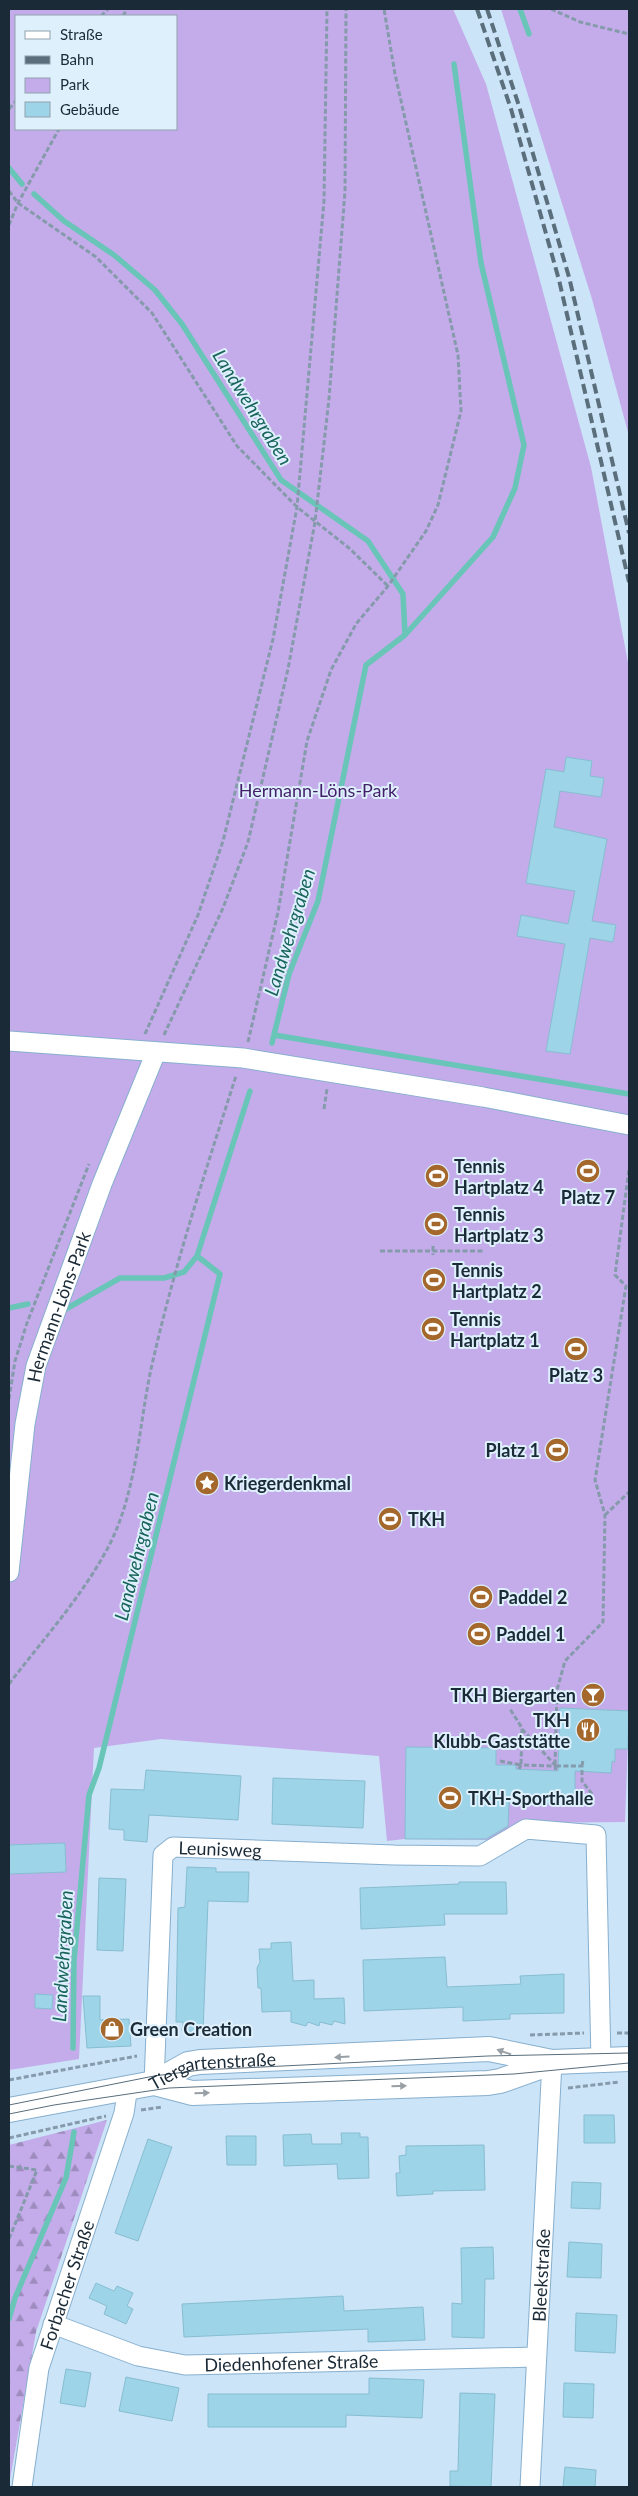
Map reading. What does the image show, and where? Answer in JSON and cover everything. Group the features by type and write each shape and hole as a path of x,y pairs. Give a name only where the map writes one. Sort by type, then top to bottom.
{"main road":[{"name":"Tiergartenstraße","path":"154,2082 188,2064 200,2062 489,2049 552,2062 629,2059"},
{"name":"Tiergartenstraße","path":"154,2082 192,2093 488,2083 500,2081 552,2062"},
{"path":"9,2110 154,2082"}],"street":[{"path":"9,1041 146,1052 241,1070 483,1097 629,1125"},
{"name":"Hermann-Löns-Park","path":"9,1572 25,1424 36,1366 102,1184 146,1052"},
{"name":"Leunisweg","path":"154,2082 163,1855 173,1848 480,1856 526,1830 596,1835 601,2061"},
{"name":"Bleekstraße","path":"530,2487 552,2062"},
{"name":"Forbacher Straße","path":"22,2487 39,2368 124,2113 128,2086"},
{"name":"Diedenhofener Straße","path":"53,2324 138,2356 185,2366 536,2358"}],"path":[{"path":"146,1052 198,914 223,841 273,639 297,507 324,201 327,9"},
{"path":"146,1052 223,908 248,842 288,669 315,522 329,399 345,191 346,9"},
{"path":"9,1684 78,1595 106,1552 130,1495 147,1384 170,1284 241,1070 278,912 307,741 331,670 356,624 388,585 426,532 438,505 461,411 458,354 395,74 384,9"},
{"path":"552,9 580,22 629,34"},
{"path":"9,225 18,203 58,130"},
{"path":"9,191 18,203 96,257 152,313 236,446 297,507 349,548 388,585"},
{"path":"226,1074 241,1070"},
{"path":"318,1087 337,1090"},
{"path":"324,1109 327,1089"},
{"path":"556,1771 557,1690 565,1661 603,1622 605,1515 595,1480 626,1286 615,1275 629,1169"},
{"path":"433,1248 433,1255"},
{"path":"380,1251 433,1248 485,1251"},
{"path":"605,1515 629,1492"},
{"path":"510,1709 522,1728 555,1766"},
{"path":"520,1767 522,1728"},
{"path":"583,1760 582,1781 592,1794"},
{"path":"500,1761 520,1767 582,1766"},
{"path":"9,2166 37,2170 9,2239"}],"green space":[{"name":"Hermann-Löns-Park","path":"9,9 453,9 486,84 591,467 629,668 629,1712 625,1822 525,1823 495,1840 405,1839 387,1841 379,1756 161,1739 94,1748 79,2059 9,2070"},
{"path":"501,9 629,9 629,436 592,299"},
{"path":"107,2120 36,2332 9,2485 9,2145"}],"building":[{"path":"566,757 592,761 590,776 604,778 601,797 560,791 554,827 607,839 592,921 616,925 613,942 590,938 570,1054 546,1051 565,944 517,936 521,915 568,924 575,891 526,883 546,769 564,772"},
{"path":"560,1708 629,1711 628,1749 615,1749 615,1762 612,1761 611,1773 575,1771 575,1805 509,1803 508,1826 486,1839 405,1839 406,1747 496,1748 496,1765 516,1765 516,1769 558,1771"},
{"path":"146,1770 241,1776 238,1820 149,1815 147,1842 124,1840 124,1830 109,1829 111,1789 144,1790"},
{"path":"273,1778 365,1781 363,1828 272,1824"},
{"path":"65,1843 66,1872 9,1874 9,1845"},
{"path":"187,1867 216,1868 216,1872 249,1872 248,1902 208,1901 203,2032 182,2031 183,2022 176,2022 178,1908 185,1907"},
{"path":"99,1878 126,1879 123,1951 97,1950"},
{"path":"459,1882 506,1882 507,1914 444,1914 445,1925 361,1929 360,1888 459,1884"},
{"path":"291,1942 293,1981 314,1980 314,1999 344,1998 345,2024 334,2021 332,2025 320,2022 319,2026 308,2022 306,2026 291,2022 291,2011 262,2012 261,1988 258,1988 257,1968 260,1962 259,1949 271,1949 271,1943"},
{"path":"445,1957 447,1987 521,1984 520,1976 564,1974 564,2013 510,2014 510,2019 463,2021 463,2007 364,2011 363,1960"},
{"path":"35,1994 53,1995 52,2009 35,2008"},
{"path":"83,1996 100,1996 100,2020 129,2019 131,2046 87,2048"},
{"path":"584,2115 614,2115 615,2143 584,2143"},
{"path":"341,2133 360,2133 360,2137 368,2137 369,2178 338,2179 337,2164 284,2166 283,2135 311,2134 312,2144 342,2144"},
{"path":"226,2136 256,2136 256,2165 227,2165"},
{"path":"148,2139 172,2147 138,2241 115,2233"},
{"path":"484,2145 485,2190 433,2191 433,2194 397,2196 396,2173 400,2173 399,2156 406,2155 406,2146"},
{"path":"572,2182 601,2183 600,2209 571,2208"},
{"path":"569,2242 602,2244 601,2278 567,2277"},
{"path":"493,2247 494,2279 485,2279 484,2338 452,2337 452,2303 462,2304 461,2248"},
{"path":"96,2283 114,2291 117,2286 133,2293 127,2306 133,2309 126,2324 104,2314 107,2306 89,2298"},
{"path":"343,2296 344,2311 423,2307 425,2340 368,2342 368,2329 184,2337 182,2304"},
{"path":"576,2313 617,2315 615,2353 575,2351"},
{"path":"66,2369 91,2373 85,2407 60,2403"},
{"path":"126,2377 179,2388 172,2421 119,2411"},
{"path":"369,2378 424,2380 422,2418 346,2415 346,2427 208,2427 208,2394 369,2394"},
{"path":"564,2383 594,2384 593,2418 563,2417"},
{"path":"460,2393 495,2394 491,2487 450,2486 450,2471 458,2471"},
{"path":"565,2467 596,2470 595,2487 563,2487"}],"waterway":[{"path":"520,9 529,34"},
{"path":"405,635 493,537 515,488 524,445 481,263 454,64"},
{"name":"Landwehrgraben","path":"9,168 22,184"},
{"name":"Landwehrgraben","path":"34,194 64,221 114,255 155,290 182,324 281,480 368,541 403,594 405,635 366,665 318,901 289,974 272,1043"},
{"path":"274,1035 629,1094"},
{"name":"Landwehrgraben","path":"73,2048 74,1960 89,1795 99,1768 220,1274 197,1256 250,1091"},
{"path":"66,1309 120,1278 164,1278 184,1272 197,1256"},
{"path":"9,1308 28,1304"},
{"name":"Landwehrgraben","path":"9,2319 15,2298 66,2178 74,2132"}],"tram line":[{"path":"9,2105 154,2076 201,2070 488,2056 629,2053"},
{"path":"9,2114 54,2105 169,2088 514,2074 629,2063"}],"railway":[{"path":"477,9 511,109 559,280 629,582"},
{"path":"487,9 519,106 569,277 629,533"}],"place":[{"name":"Platz 7","path":"588,1171"},
{"name":"Tennis Hartplatz 4","path":"437,1176"},
{"name":"Tennis Hartplatz 3","path":"436,1224"},
{"name":"Tennis Hartplatz 2","path":"434,1280"},
{"name":"Tennis Hartplatz 1","path":"433,1329"},
{"name":"Platz 3","path":"576,1349"},
{"name":"Platz 1","path":"557,1450"},
{"name":"Kriegerdenkmal","path":"207,1483"},
{"name":"TKH","path":"390,1519"},
{"name":"Paddel 2","path":"481,1597"},
{"name":"Paddel 1","path":"479,1634"},
{"name":"TKH Biergarten","path":"593,1695"},
{"name":"TKH Klubb-Gaststätte","path":"588,1730"},
{"name":"TKH-Sporthalle","path":"450,1798"},
{"name":"Green Creation","path":"112,2029"}]}
